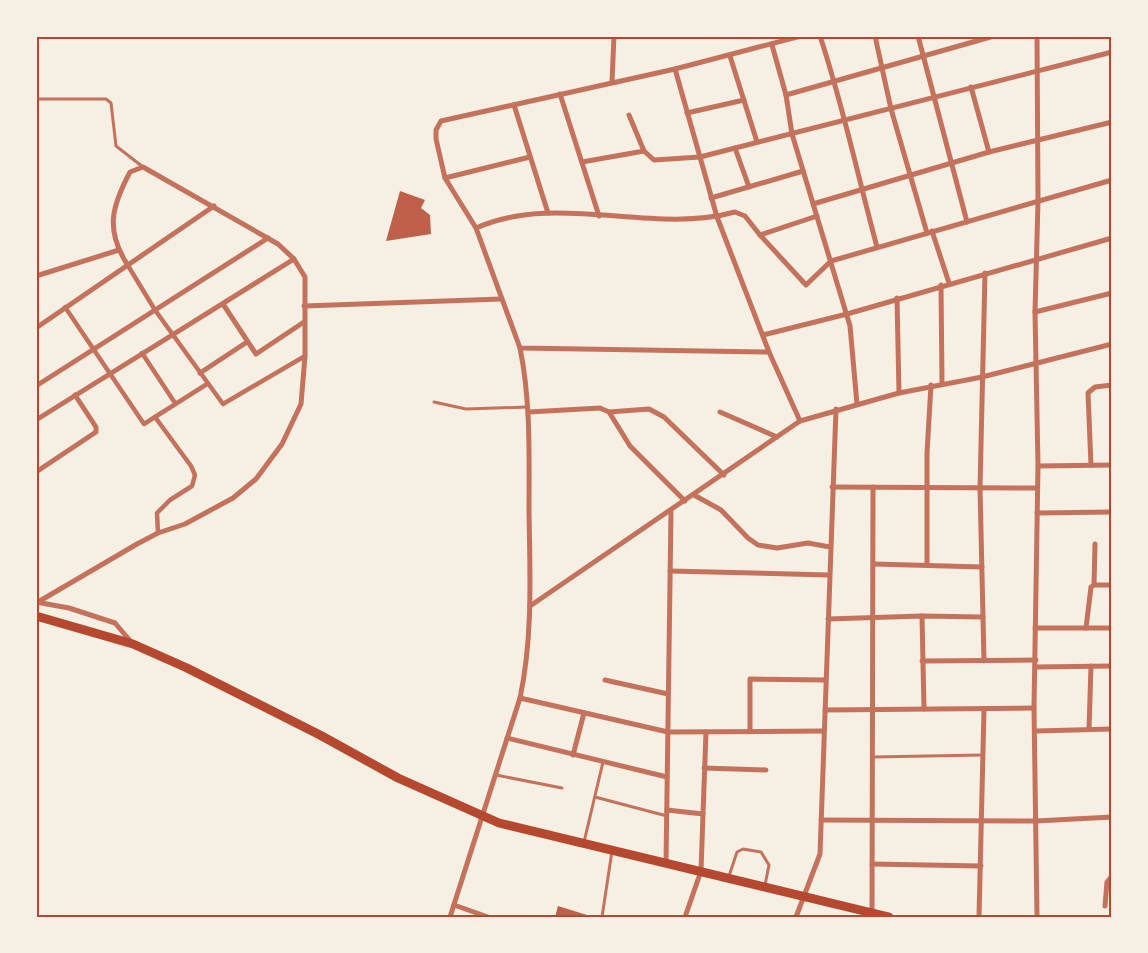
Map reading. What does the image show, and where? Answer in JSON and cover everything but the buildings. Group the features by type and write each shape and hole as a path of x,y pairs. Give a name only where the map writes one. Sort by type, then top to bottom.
{"main road":[{"path":"36,616 132,644 284,718 398,778 499,823 805,895 889,917"}],"street":[{"path":"612,82 614,36"},
{"path":"450,917 508,738 526,671 530,606 529,410 520,348 476,228 445,178 436,139 436,130 441,121 675,69 801,36"},
{"path":"820,36 835,80 843,122 877,247"},
{"path":"875,36 910,176 949,283"},
{"path":"918,36 967,222"},
{"path":"786,95 994,36"},
{"path":"1037,36 1038,201 1035,312 1038,466 1034,708 1036,731 1037,917"},
{"path":"772,45 786,95 792,134 850,326 856,404"},
{"path":"629,115 644,152 654,160 660,162 700,157 843,122 1038,69 1112,52"},
{"path":"730,56 757,142"},
{"path":"675,69 716,217 769,352 800,421"},
{"path":"971,87 989,152"},
{"path":"560,94 598,216"},
{"path":"687,113 744,100"},
{"path":"514,104 548,213"},
{"path":"813,204 989,152 1112,122"},
{"path":"735,148 749,187"},
{"path":"582,162 644,152"},
{"path":"445,178 530,157"},
{"path":"37,602 158,533 185,524 210,512 232,498 256,479 282,444 301,404 305,356 305,278 294,259 268,238 143,167 130,172 121,190 112,216 113,235 119,250 155,310 223,404 305,356"},
{"path":"711,198 803,171"},
{"path":"476,228 490,222 519,215 548,213 680,218 716,217 738,212 745,216 806,285 831,261 1112,180"},
{"path":"36,328 214,206"},
{"path":"760,235 817,216"},
{"path":"36,386 268,238"},
{"path":"763,335 847,314 941,285 1112,238"},
{"path":"36,276 119,250"},
{"path":"36,420 294,259"},
{"path":"984,273 980,488 984,661"},
{"path":"941,285 942,383"},
{"path":"1035,312 1112,293"},
{"path":"304,306 501,298"},
{"path":"897,298 899,393"},
{"path":"223,304 254,352 258,353 304,322"},
{"path":"65,307 144,424 207,384"},
{"path":"200,373 247,342"},
{"path":"530,606 671,512 800,421 836,409 931,385 982,377 1112,344"},
{"path":"520,348 769,352"},
{"path":"142,353 175,403"},
{"path":"927,564 927,487 931,385"},
{"path":"1091,465 1088,393 1095,387 1112,385"},
{"path":"36,472 96,432 96,427 75,395"},
{"path":"529,410 600,408 609,412 649,410 664,417 724,475"},
{"path":"796,917 820,854 836,409"},
{"path":"609,412 630,446 685,501"},
{"path":"720,412 777,437"},
{"path":"155,417 191,466 194,475 192,486 170,500 157,513 158,533"},
{"path":"1038,466 1112,465"},
{"path":"832,486 1037,488"},
{"path":"872,913 873,487"},
{"path":"694,495 721,510 748,538 758,544 777,548 808,543 830,547"},
{"path":"666,863 671,512"},
{"path":"1037,513 1112,512"},
{"path":"1086,628 1091,587 1094,585 1095,544"},
{"path":"874,564 982,567"},
{"path":"670,571 830,575"},
{"path":"1094,585 1112,585"},
{"path":"37,602 70,608 115,623 126,632 132,644"},
{"path":"922,616 924,709"},
{"path":"828,618 983,617"},
{"path":"1036,628 1112,628"},
{"path":"922,662 1036,660"},
{"path":"1089,729 1091,666"},
{"path":"1036,667 1112,666"},
{"path":"750,731 750,679 826,680"},
{"path":"605,680 668,694"},
{"path":"520,698 668,732 824,731"},
{"path":"825,710 1034,708"},
{"path":"979,917 984,709"},
{"path":"573,755 584,713"},
{"path":"1036,731 1112,729"},
{"path":"685,917 701,871 706,732"},
{"path":"508,738 667,777"},
{"path":"704,768 766,770"},
{"path":"667,813 703,814"},
{"path":"821,820 1036,821 1112,817"},
{"path":"872,864 980,866"},
{"path":"1105,906 1107,882 1112,876"},
{"path":"454,905 484,916"}],"lane":[{"path":"36,99 106,99 111,103 116,146 143,167"},
{"path":"434,402 466,409 529,410"},
{"path":"872,757 982,756"},
{"path":"584,843 603,762"},
{"path":"496,775 562,788"},
{"path":"595,797 667,813"},
{"path":"729,877 737,852 742,849 761,852 769,865 765,886"},
{"path":"602,917 612,850"}]}
